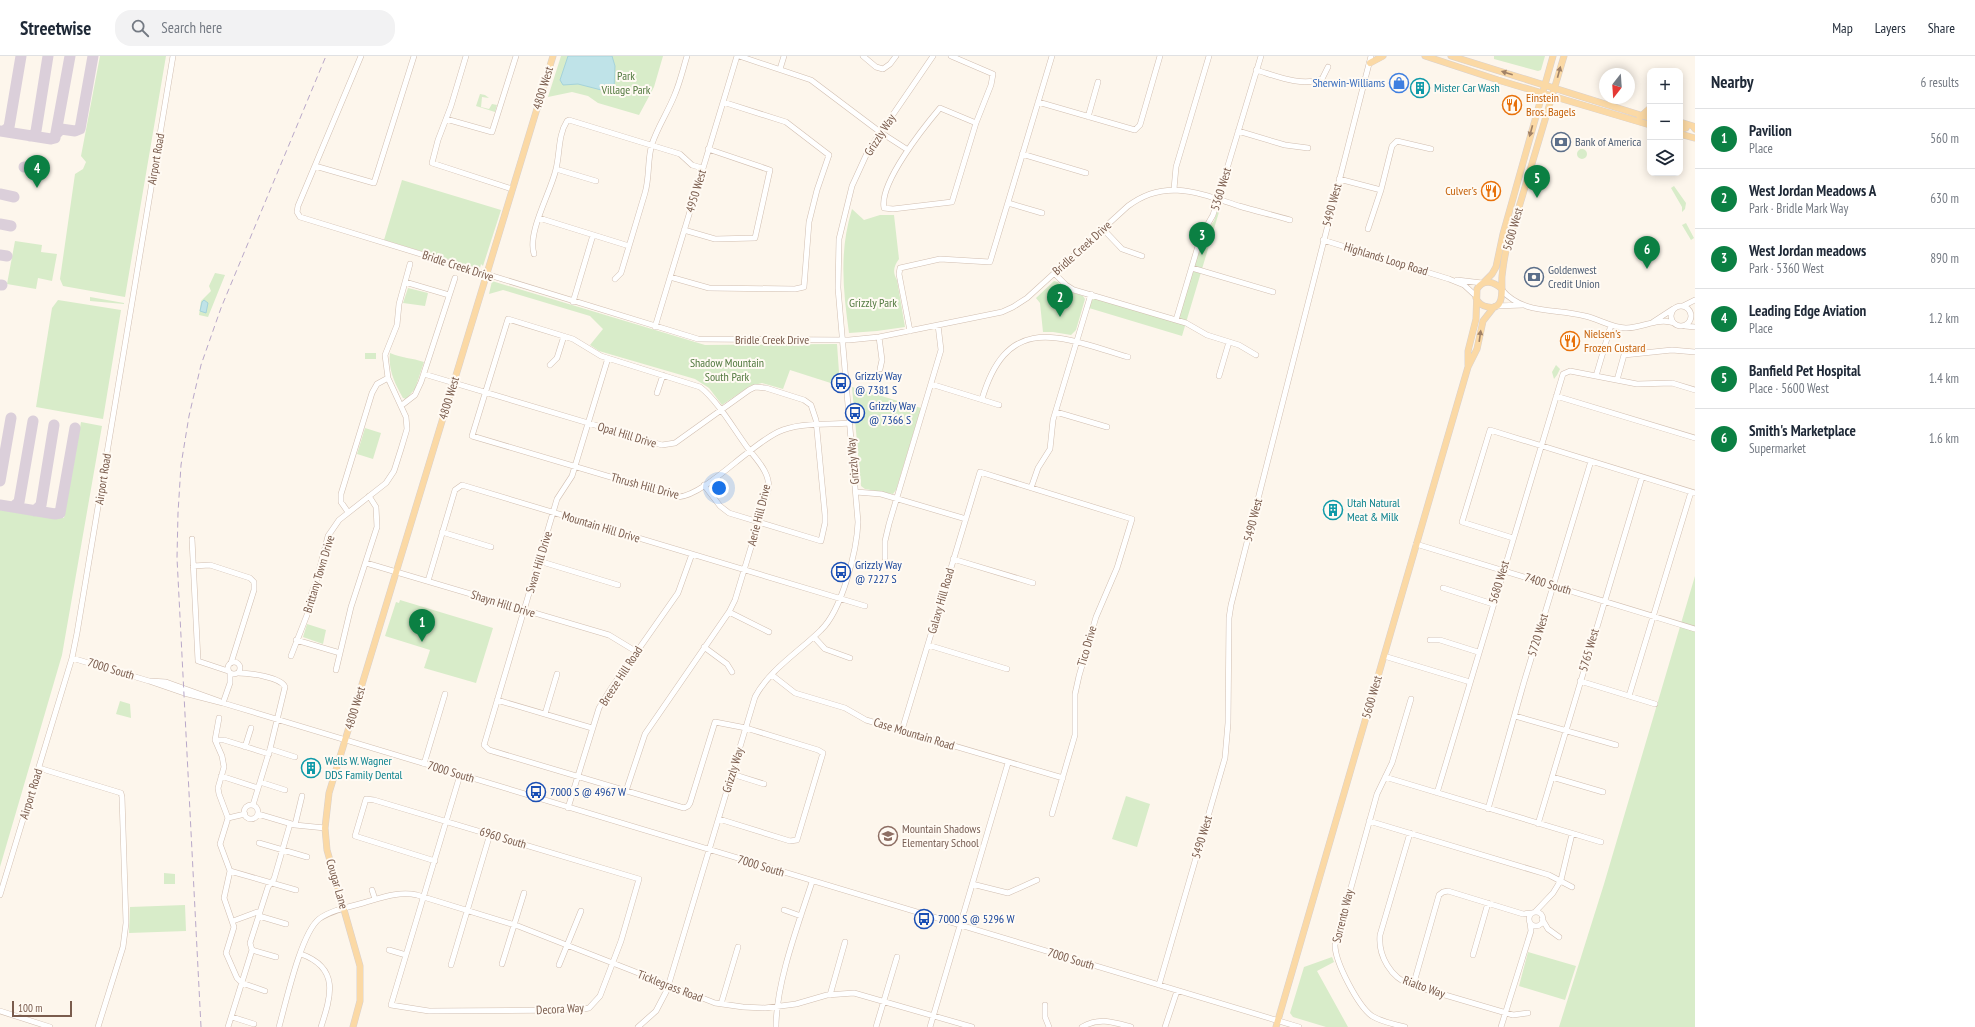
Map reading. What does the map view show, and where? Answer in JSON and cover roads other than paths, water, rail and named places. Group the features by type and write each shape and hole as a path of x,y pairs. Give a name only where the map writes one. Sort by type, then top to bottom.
{"main road":[{"name":"4800 West","path":"345,740 553,56"},
{"path":"1370,63 1383,56"},
{"path":"1425,56 1542,93 1647,124"},
{"path":"1437,56 1447,59 1452,56 1555,87 1647,117"},
{"name":"5600 West","path":"1482,283 1492,274 1496,267 1501,241 1552,56"},
{"name":"5600 West","path":"1502,290 1502,278 1506,251 1564,56"},
{"path":"1452,64 1458,63 1473,67 1484,66"},
{"path":"1611,113 1638,117 1643,116 1647,111"},
{"path":"1643,122 1647,121"},
{"path":"1683,123 1692,126 1695,130"},
{"path":"1683,128 1695,130"},
{"path":"1683,135 1695,138"},
{"path":"1527,149 1529,156 1526,171 1528,175"},
{"path":"1521,172 1521,201"},
{"path":"1482,283 1493,283 1502,290 1501,302 1495,307 1484,306 1476,297 1477,289 1482,283"},
{"name":"5600 West","path":"1468,367 1468,351 1476,319 1476,297"},
{"name":"5600 West","path":"1277,1024 1468,367 1477,349 1483,321 1495,307"},
{"name":"Cougar Lane","path":"345,740 329,793 325,828 329,857 357,951 360,973 360,1001 353,1027"}],"street":[{"name":"Airport Road","path":"0,895 72,658 173,56"},
{"path":"361,56 315,166 374,183 414,56"},
{"path":"466,56 438,140 432,163 512,189"},
{"path":"446,119 492,132 516,56"},
{"path":"615,279 621,272 647,186 648,160 652,145 661,120 675,93 687,56"},
{"path":"738,56 811,80 880,132 908,150"},
{"name":"4950 West","path":"655,327 702,168 738,56"},
{"path":"780,69 784,56"},
{"path":"863,56 876,66 883,69 890,64 896,56"},
{"name":"Grizzly Way","path":"638,1027 659,1006 668,986 758,691 772,675 814,637 833,616 840,598 858,534 856,492 837,274 842,224 847,202 858,171 880,132 915,85 933,56"},
{"path":"951,56 993,74 991,86 976,123 952,202 893,209 884,208 883,203 886,192 908,150 940,108 976,123"},
{"path":"910,331 898,274 900,268 940,260 990,262 1052,56"},
{"path":"1038,102 1131,131 1136,130 1140,125 1160,56"},
{"path":"1174,190 1176,168 1209,56"},
{"name":"5360 West","path":"1176,320 1201,236 1212,218 1261,56"},
{"name":"5490 West","path":"1159,985 1224,763 1227,738 1230,612 1323,240 1371,56"},
{"path":"1256,70 1289,79 1312,81 1324,78 1328,67"},
{"path":"1088,117 1098,82"},
{"path":"670,277 709,288 795,289 804,287 809,222 817,190 829,155 786,122 723,102"},
{"path":"534,254 532,245 539,218 556,169 560,139 566,123 569,120 683,155 692,164 702,168"},
{"path":"1238,131 1285,145 1308,148"},
{"path":"1368,230 1381,190 1392,146 1395,142 1397,141 1431,149"},
{"path":"684,230 715,239 755,238 770,170 708,149"},
{"path":"1022,154 1086,173"},
{"name":"Bridle Creek Drive","path":"315,166 298,206 298,215 304,219 698,339 842,340 879,337 1008,310 1023,301 1136,200 1153,193 1174,190 1187,191 1290,220"},
{"path":"556,169 596,181"},
{"path":"1339,179 1381,190"},
{"path":"1008,203 1042,213"},
{"path":"539,218 629,246"},
{"path":"1103,228 1122,249 1142,256"},
{"path":"573,302 593,235"},
{"name":"Highlands Loop Road","path":"1323,240 1464,284 1476,297"},
{"name":"Brittany Town Drive","path":"291,656 307,615 311,595 317,579 328,536 348,512 386,483 396,464 407,429 406,417 402,405 388,378 385,355 397,325 399,304 410,264"},
{"path":"1192,268 1273,292"},
{"path":"1054,273 1068,287 1193,326 1209,336 1241,346 1256,355"},
{"path":"402,405 415,395 424,374 454,278"},
{"name":"Highlands Loop Road","path":"1449,279 1482,283"},
{"path":"404,282 449,296"},
{"path":"1502,290 1511,299 1523,305 1547,311 1579,314 1611,325 1631,328 1653,322 1665,321 1682,326 1695,327"},
{"path":"1031,488 1038,468 1050,449 1051,428 1091,294"},
{"path":"1653,322 1673,309 1695,300"},
{"path":"1495,307 1523,305"},
{"path":"1683,306 1689,309 1692,316"},
{"path":"1682,326 1688,323 1695,308"},
{"path":"1673,309 1671,317 1674,324"},
{"name":"Aerie Hill Drive","path":"486,392 508,319 579,341 594,353 608,358 700,387 710,396 766,474 768,491 735,600 729,612 645,734 626,791"},
{"path":"885,558 886,533 941,350 938,325"},
{"path":"1611,325 1596,376 1644,385 1669,383 1695,390"},
{"path":"550,365 557,359 564,336"},
{"path":"879,337 882,360 880,369"},
{"path":"982,400 994,366 1004,354 1016,345 1030,339 1046,337 1076,342 1128,357"},
{"path":"1219,376 1229,342"},
{"path":"1616,380 1624,355 1672,350 1695,352"},
{"name":"Swan Hill Drive","path":"578,776 490,750 485,747 485,740 558,497 570,482 608,358"},
{"name":"5680 West","path":"1437,794 1478,652 1556,396 1565,372 1596,376"},
{"name":"Opal Hill Drive","path":"424,374 668,446 675,443 749,390 761,387 804,400 813,409 817,425"},
{"path":"657,393 663,375"},
{"path":"348,512 341,502 341,494 372,393 377,384 388,378"},
{"path":"931,384 999,405"},
{"name":"Thrush Hill Drive","path":"486,392 472,436 678,497 689,495 782,430 817,425 850,423"},
{"path":"1556,396 1695,438"},
{"path":"1056,412 1107,427"},
{"path":"704,485 726,512 821,541 825,523 817,425"},
{"path":"1513,538 1462,522 1490,430 1693,492 1629,696"},
{"name":"5720 West","path":"1488,809 1591,461"},
{"name":"Galaxy Hill Road","path":"902,730 980,472 1031,488"},
{"name":"5765 West","path":"1538,824 1642,476"},
{"name":"Mountain Hill Drive","path":"428,581 455,490 460,486 554,512 866,606"},
{"name":"Tico Drive","path":"1031,488 1132,519 1117,568 1096,617 1079,676 1075,694 1075,735 1052,814"},
{"path":"856,492 875,493 966,519"},
{"path":"336,670 351,607 375,534 378,518 376,507 369,496"},
{"path":"442,532 491,547"},
{"path":"192,539 198,661 220,668 232,667 249,673 279,680 284,685 285,690 269,752 253,805"},
{"name":"7400 South","path":"1416,544 1695,629"},
{"name":"Breeze Hill Road","path":"568,808 592,728 606,696 678,593 692,554"},
{"path":"953,559 1033,583"},
{"path":"539,561 618,585"},
{"name":"Shayn Hill Drive","path":"366,563 614,637 637,652"},
{"path":"193,566 210,566 250,578 254,582 254,590 235,653 230,683 223,704"},
{"path":"1443,588 1493,604"},
{"path":"729,612 769,632"},
{"path":"814,637 825,649 850,658"},
{"path":"296,640 340,653"},
{"path":"1430,640 1440,640 1478,652"},
{"path":"928,645 1007,669"},
{"path":"704,648 727,664 732,672"},
{"path":"1384,656 1470,682"},
{"name":"7000 South","path":"72,658 149,681 178,692 345,740 812,882 1159,985 1277,1024 1299,1027"},
{"path":"232,667 237,674"},
{"path":"232,667 237,674"},
{"path":"230,683 237,674 249,673"},
{"path":"545,714 557,674"},
{"name":"Case Mountain Road","path":"772,675 795,693 845,708 866,720 1063,778"},
{"path":"1580,681 1655,704"},
{"path":"424,764 445,694"},
{"name":"Sorrento Way","path":"1405,1027 1378,1019 1367,1011 1338,961 1336,953 1336,937 1378,790 1392,763 1410,699"},
{"path":"497,700 592,728"},
{"path":"1515,716 1616,745"},
{"path":"220,718 215,740 224,762 218,788 228,818 220,844 230,870 224,898 234,927 226,953 237,978 242,983 264,990"},
{"path":"578,776 681,807 686,807 690,803 715,723 720,721 818,750 823,753 799,836 795,840 790,841 718,819"},
{"path":"245,746 251,728"},
{"path":"215,740 224,740 295,757"},
{"path":"930,1027 1008,762"},
{"path":"39,768 121,793 126,904 125,935 98,1027"},
{"path":"732,774 764,784"},
{"path":"389,950 406,955 460,775"},
{"path":"221,776 284,790"},
{"path":"1385,777 1437,794 1601,842"},
{"path":"1552,777 1603,792"},
{"path":"228,1027 252,950 250,943 268,887 274,879 302,796"},
{"name":"6960 South","path":"435,861 355,836 366,798 640,879"},
{"path":"245,814 246,808 253,805"},
{"path":"253,805 258,810 258,814"},
{"path":"228,818 245,814"},
{"path":"245,814 251,819 258,814"},
{"path":"258,814 292,825 325,828"},
{"path":"1370,821 1549,875 1572,887"},
{"name":"Rialto Way","path":"1410,833 1381,931 1380,944 1383,956 1394,974 1402,981 1413,986 1505,1013 1517,1016 1528,1013"},
{"path":"451,965 490,834"},
{"path":"1501,1027 1531,931 1533,913 1553,893 1561,880 1572,834"},
{"path":"259,842 307,857"},
{"path":"230,870 296,890"},
{"name":"Decora Way","path":"406,955 391,1005 430,1011 583,1010 589,1008 598,1000 613,963 640,879"},
{"path":"972,884 1008,893 1037,880"},
{"path":"776,1027 776,1007 783,978 812,882"},
{"path":"372,890 375,899"},
{"path":"1413,986 1441,893 1448,891 1523,914 1533,913 1541,917"},
{"name":"Ticklegrass Road","path":"279,1027 308,933 315,923 324,915 344,908 402,893 424,897 514,924 668,986 721,1004 751,1008 776,1007 796,1004 830,995 858,994 884,1000 972,1027"},
{"path":"502,964 524,893"},
{"path":"1473,955 1488,903"},
{"path":"1541,906 1541,917 1548,929"},
{"path":"784,910 801,916"},
{"path":"559,965 581,911"},
{"path":"233,921 260,913 286,924"},
{"path":"1523,914 1533,923 1548,929 1559,937"},
{"path":"1533,923 1541,917"},
{"path":"830,995 845,942"},
{"path":"721,1004 738,947"},
{"path":"252,950 276,957"},
{"path":"301,954 325,966 329,978 331,990 321,1027"},
{"path":"876,1027 897,957"},
{"path":"1165,1027 1177,991"},
{"path":"1045,1005 1044,1017 1049,1027"},
{"path":"0,1011 50,1027"},
{"path":"232,1017 254,1024"},
{"path":"1082,1027 1092,1020 1109,1021 1131,1027"}],"water":[{"path":"568,56 612,56 615,66 614,88 609,92 578,84 563,85 560,80"},
{"path":"204,300 208,303 206,313 200,311"}],"railway":[{"path":"201,1027 177,558 181,465 189,416 201,365 221,308 326,56"}],"place":[{"name":"Sherwin-Williams","path":"1399,83"},
{"name":"Mister Car Wash","path":"1420,88"},
{"name":"Einstein Bros. Bagels","path":"1512,105"},
{"name":"Bank of America","path":"1561,142"},
{"name":"Leading Edge Aviation","path":"37,188"},
{"name":"Culver's","path":"1491,191"},
{"name":"Banfield Pet Hospital","path":"1537,198"},
{"name":"West Jordan meadows","path":"1202,255"},
{"name":"Smith's Marketplace","path":"1647,269"},
{"name":"Goldenwest Credit Union","path":"1534,277"},
{"name":"West Jordan Meadows A","path":"1060,317"},
{"name":"Nielsen's Frozen Custard","path":"1570,341"},
{"name":"Grizzly Way @ 7381 S","path":"841,383"},
{"name":"Grizzly Way @ 7366 S","path":"855,413"},
{"name":"Utah Natural Meat & Milk","path":"1333,510"},
{"name":"Grizzly Way @ 7227 S","path":"841,572"},
{"name":"Pavilion","path":"422,642"},
{"name":"Wells W. Wagner DDS Family Dental","path":"311,768"},
{"name":"7000 S @ 4967 W","path":"536,792"},
{"name":"Mountain Shadows Elementary School","path":"888,836"},
{"name":"7000 S @ 5296 W","path":"924,919"}],"park label":[{"name":"Park Village Park","path":"626,83"},
{"name":"Grizzly Park","path":"873,303"},
{"name":"Shadow Mountain South Park","path":"727,370"}]}
